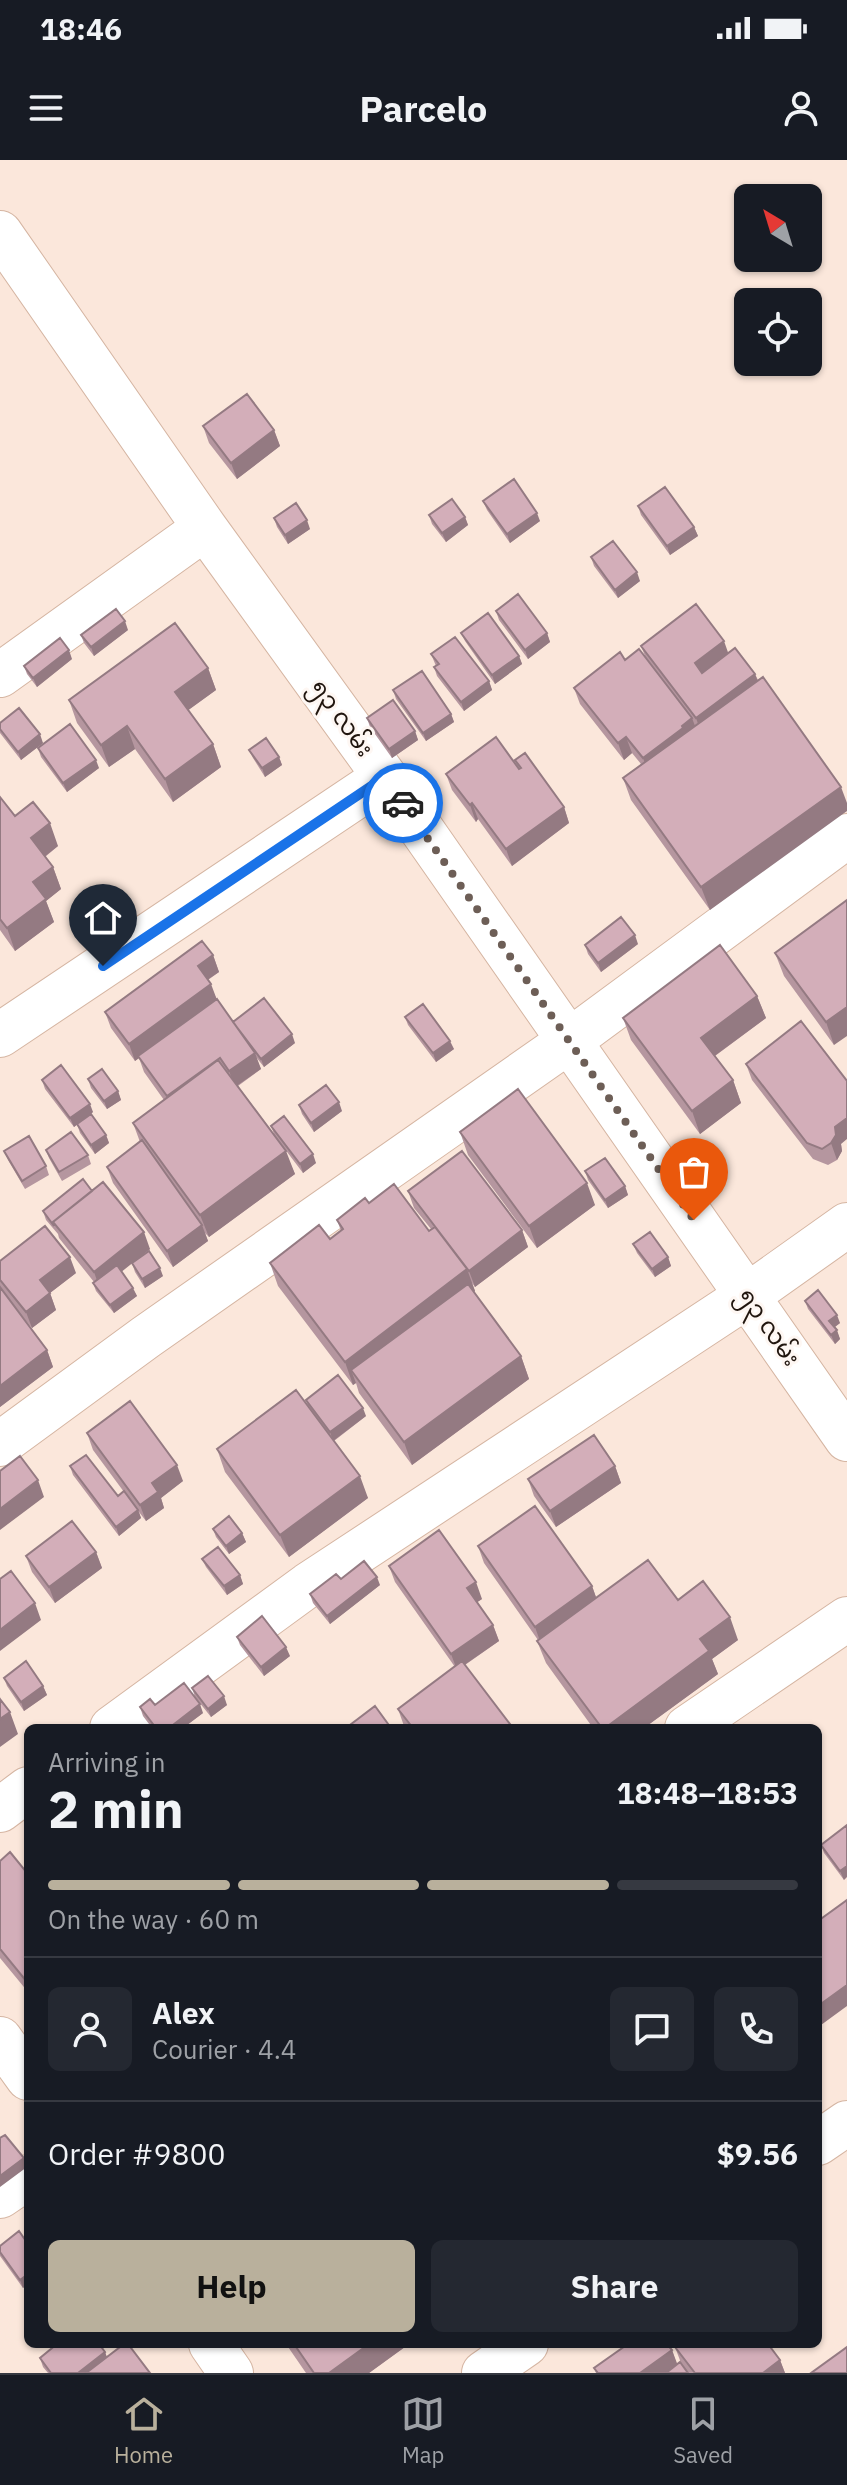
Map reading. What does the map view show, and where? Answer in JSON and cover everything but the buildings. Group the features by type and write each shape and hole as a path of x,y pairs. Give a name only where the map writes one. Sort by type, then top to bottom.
{"street":[{"name":"၅၃ လမ်း","path":"0,233 205,528 385,777 847,1439"},
{"path":"0,675 205,528"},
{"path":"0,1035 385,777"},
{"path":"0,1444 146,1337 569,1041 847,836"},
{"path":"117,1724 308,1585 747,1296 847,1225"},
{"path":"693,1724 847,1619"},
{"path":"0,1810 24,1792"},
{"path":"0,2039 24,2072"},
{"path":"822,2140 847,2123"},
{"path":"0,2196 24,2180"},
{"path":"214,2348 231,2373"},
{"path":"484,2373 520,2348"}],"way so far":[{"path":"403,803 694,1220"}],"route":[{"path":"103,966 385,777 403,803"}]}
